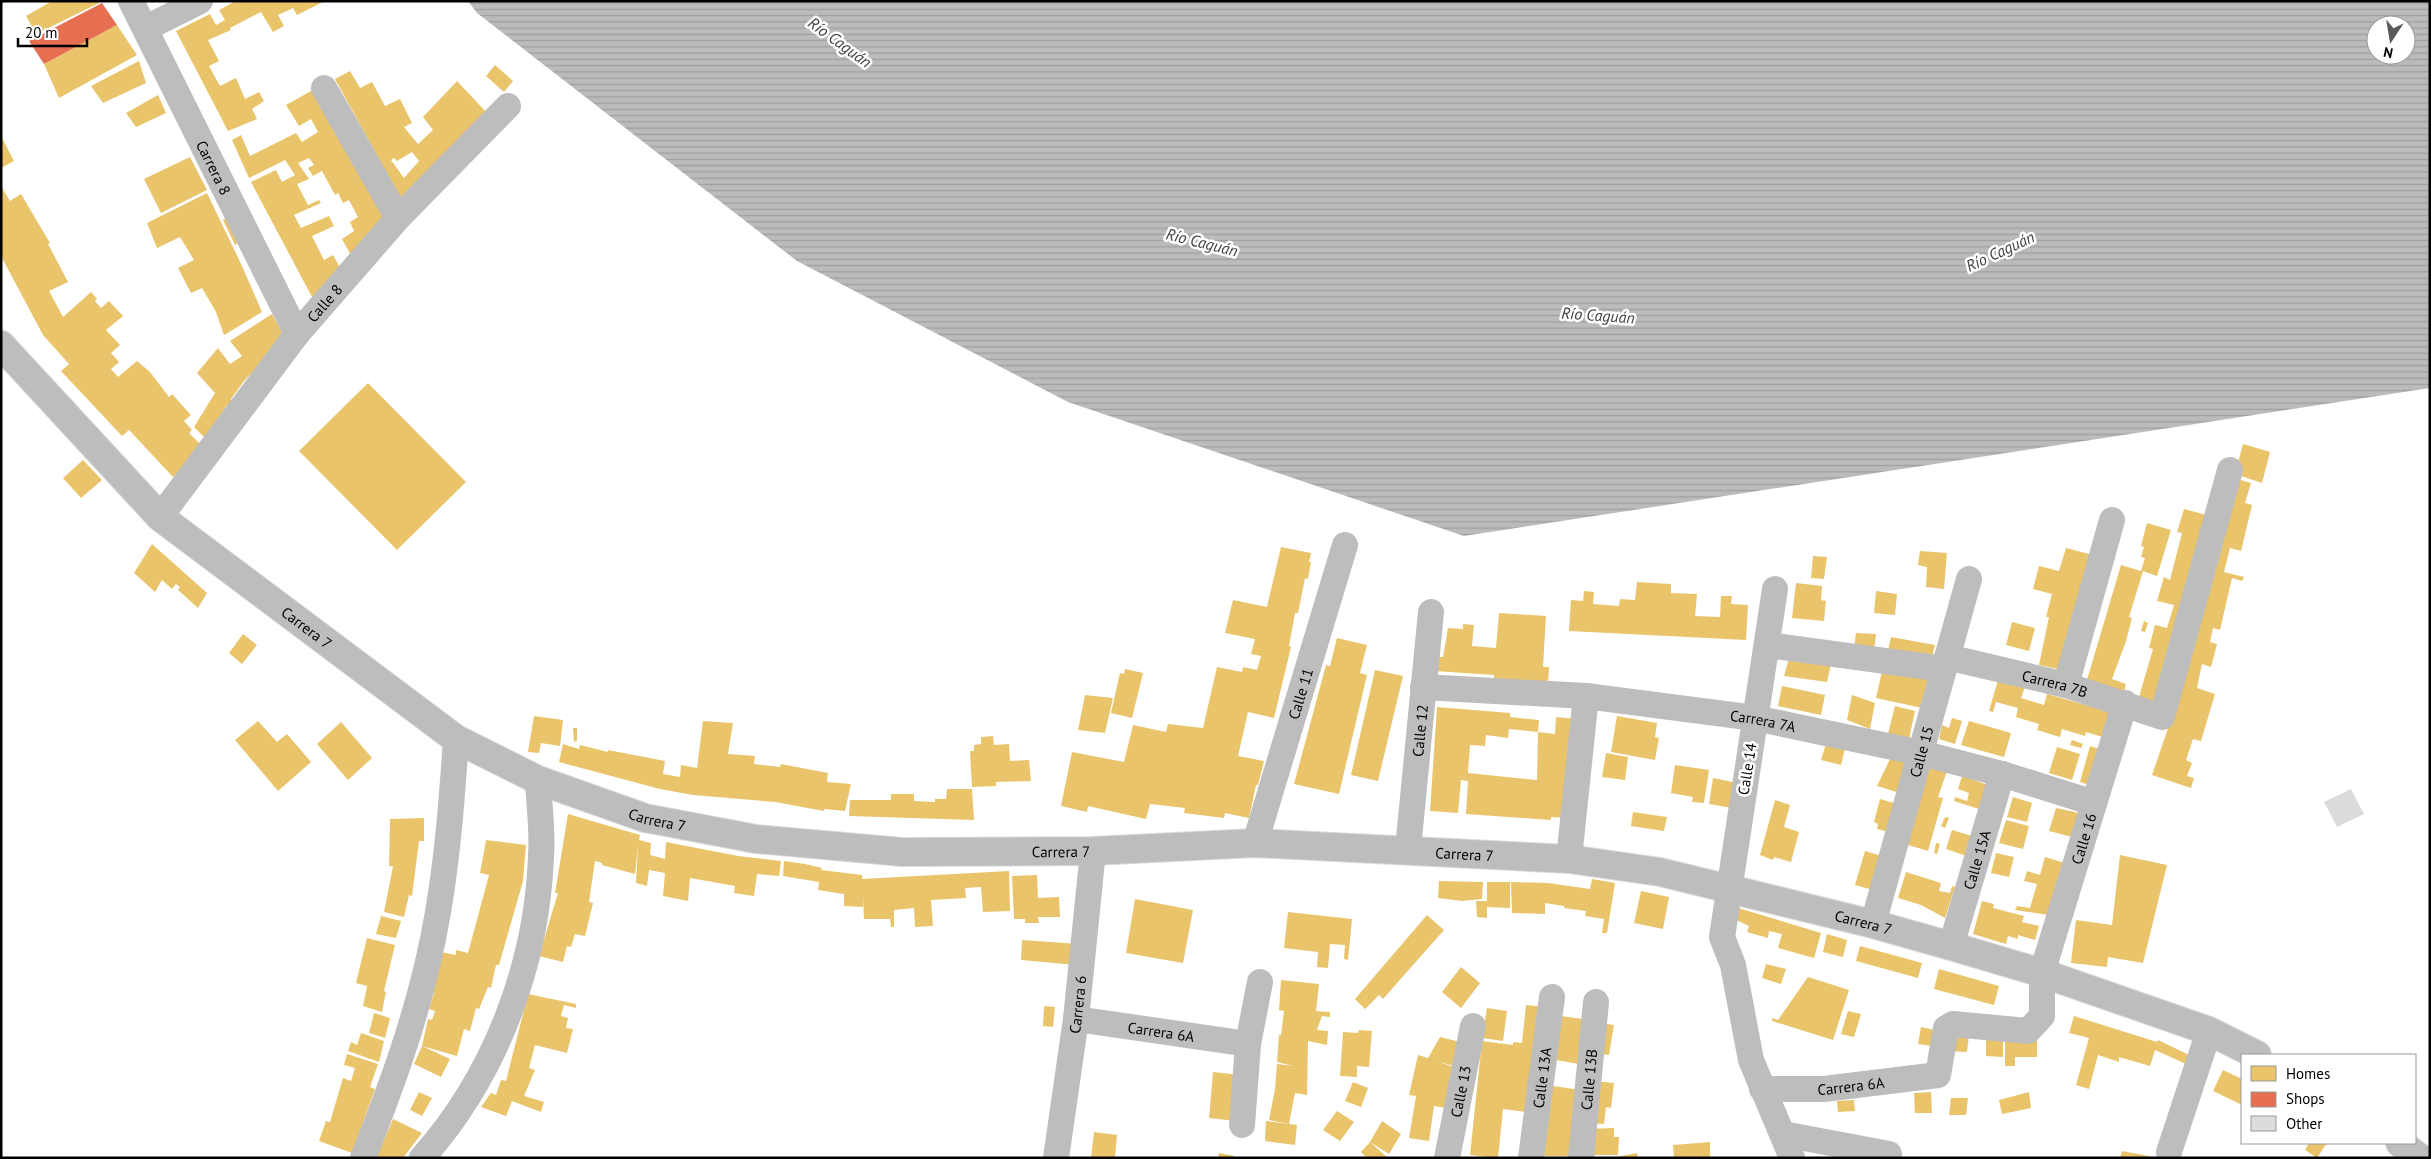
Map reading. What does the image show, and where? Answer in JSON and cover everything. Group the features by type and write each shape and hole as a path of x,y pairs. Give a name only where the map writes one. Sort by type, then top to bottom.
{"main road":[{"name":"Carrera 7","path":"1,345 160,516 456,739 538,780 646,818 756,839 902,852 1093,850 1254,843 1570,859 1660,872 1873,924 1951,946 2042,974 2209,1031 2255,1054"},
{"path":"2401,1144 2420,1158"}],"street":[{"name":"Carrera 8","path":"131,1 297,334"},
{"path":"146,28 200,1"},
{"path":"324,88 398,218"},
{"name":"Calle 8","path":"160,516 297,334 398,218 508,106"},
{"name":"Carrera 7B","path":"1767,645 1946,663 2066,685 2125,703 2162,717 2230,470"},
{"path":"2066,685 2112,520"},
{"name":"Calle 11","path":"1254,843 1345,545"},
{"name":"Calle 15","path":"1873,924 1969,579"},
{"name":"Calle 14","path":"1775,590 1722,937 1733,965 1751,1060 1788,1146"},
{"name":"Calle 12","path":"1408,850 1431,612"},
{"name":"Carrera 7A","path":"1423,687 1586,696 1755,718 1921,752 2002,774 2094,803"},
{"path":"1570,859 1586,696"},
{"name":"Calle 16","path":"1938,1075 1946,1028 1953,1024 2028,1031 2042,1016 2042,974 2125,703"},
{"path":"363,1158 392,1084 410,1028 438,914 450,827 456,739"},
{"name":"Calle 15A","path":"1951,946 2002,774"},
{"path":"422,1158 441,1136 482,1073 514,1004 533,931 540,865 538,780"},
{"name":"Carrera 6","path":"1056,1158 1076,1019 1093,850"},
{"path":"1242,1125 1248,1044 1260,982"},
{"name":"Calle 13A","path":"1531,1158 1552,997"},
{"name":"Calle 13B","path":"1581,1158 1596,1002"},
{"name":"Carrera 6A","path":"1076,1019 1248,1044"},
{"name":"Calle 13","path":"1447,1158 1473,1026"},
{"path":"2169,1152 2209,1031"},
{"name":"Carrera 6A","path":"1762,1089 1824,1088 1938,1075"},
{"path":"1773,1158 1788,1146 1888,1154"}],"water":[{"name":"Río Caguán","path":"468,1 2430,1 2430,388 1464,536 1068,402 797,261 477,13"}],"building: Homes":[{"path":"52,1 99,1 99,3 36,34 26,16"},
{"path":"236,1 325,1 297,15 293,8 278,15 284,26 273,32 261,12 230,28 231,30 208,40 219,61 209,66 220,86 236,78 245,99 259,92 264,101 252,109 257,119 228,131 176,31 210,14 216,25 225,20 219,10"},
{"path":"117,25 137,55 59,98 44,64"},
{"path":"139,61 146,83 103,103 91,86"},
{"path":"495,65 513,81 504,92 486,76"},
{"path":"350,71 360,88 372,82 385,106 400,99 412,123 404,127 418,144 433,130 423,117 457,81 488,114 403,203 335,79","holes":["412,152 419,161 404,178 391,160 394,158 397,161"]},
{"path":"318,87 388,219 353,259 342,239 354,231 350,222 358,217 349,200 343,203 338,193 335,195 322,171 313,176 308,168 314,165 309,158 298,163 309,179 297,184 308,205 319,200 321,203 294,215 301,228 329,216 334,226 312,236 324,260 333,255 342,271 316,299 312,297 251,182 276,170 282,182 295,175 285,160 249,178 232,140 241,135 250,156 296,133 302,142 318,132 311,119 299,126 286,105"},
{"path":"158,95 166,113 136,127 126,113"},
{"path":"1,136 14,161 1,168"},
{"path":"190,157 207,190 161,213 144,179"},
{"path":"1,186 10,201 21,194 50,243 48,244 68,282 49,291 63,317 91,292 101,308 109,301 123,316 106,330 120,345 111,353 119,362 111,369 118,377 137,361 150,372 169,397 172,394 191,415 184,421 192,430 189,433 203,447 173,477 129,430 122,436 61,371 69,364 43,335 1,256"},
{"path":"207,193 262,312 224,335 216,312 202,288 191,293 178,268 194,260 180,237 157,248 147,223"},
{"path":"226,218 238,243 235,245 223,220"},
{"path":"272,314 285,338 244,381 231,399 231,405 227,405 206,439 194,427 215,393 197,373 218,348 230,364 242,356 230,341"},
{"path":"368,383 466,482 397,550 299,451"},
{"path":"2243,444 2270,452 2262,483 2235,474"},
{"path":"83,460 102,480 81,498 63,478"},
{"path":"2234,478 2251,483 2245,503 2252,505 2241,551 2230,548 2224,572 2244,577 2242,581 2232,578 2220,630 2213,628 2210,642 2217,644 2211,667 2202,664 2197,688 2215,694 2201,741 2193,739 2186,760 2192,763 2187,776 2194,778 2191,788 2152,775 2175,708"},
{"path":"2184,509 2214,517 2159,702 2139,697 2153,649 2149,648 2155,625 2167,628 2174,605 2157,601 2164,577 2170,580 2182,533 2177,532"},
{"path":"2147,523 2171,530 2157,576 2143,571 2129,617 2132,618 2126,641 2112,679 2126,684 2124,692 2087,680 2121,565 2141,571 2145,558 2141,557 2144,547 2141,546"},
{"path":"152,544 207,593 198,608 178,590 180,587 176,584 172,589 162,580 155,592 134,573"},
{"path":"1281,547 1311,553 1309,562 1311,562 1308,579 1305,578 1298,613 1295,613 1289,646 1291,647 1274,718 1248,712 1238,756 1264,761 1258,785 1256,785 1249,818 1225,813 1224,818 1184,813 1185,808 1150,804 1146,819 1088,806 1087,812 1061,806 1072,752 1124,762 1133,725 1166,732 1168,724 1203,728 1217,667 1242,672 1243,667 1257,670 1261,656 1251,654 1255,639 1225,633 1233,600 1267,607"},
{"path":"2066,548 2093,555 2063,670 2039,665 2049,617 2046,617 2052,594 2033,589 2039,566 2059,571"},
{"path":"1920,551 1947,553 1944,589 1926,587 1927,567 1918,565"},
{"path":"1813,556 1827,557 1824,579 1811,578"},
{"path":"1637,582 1671,584 1671,593 1697,594 1695,616 1720,617 1721,596 1732,596 1731,604 1748,605 1746,640 1569,631 1571,600 1583,601 1584,591 1594,592 1593,604 1619,606 1620,599 1635,600"},
{"path":"1796,583 1822,586 1821,600 1826,601 1824,621 1792,618"},
{"path":"1876,591 1897,594 1895,615 1874,613"},
{"path":"1499,613 1546,616 1543,667 1549,667 1548,685 1494,681 1494,675 1435,671 1436,657 1443,657 1448,628 1463,629 1463,624 1474,625 1472,646 1496,648"},
{"path":"2144,621 2148,623 2145,632 2141,631"},
{"path":"2012,622 2035,628 2029,651 2006,645"},
{"path":"1856,633 1876,634 1874,651 1854,649"},
{"path":"243,634 257,645 242,664 229,653"},
{"path":"1891,637 1935,645 1931,661 1887,655"},
{"path":"1337,638 1367,645 1360,673 1367,675 1339,794 1294,784 1326,665 1330,666"},
{"path":"1789,658 1831,664 1827,682 1784,676"},
{"path":"1125,669 1143,673 1132,718 1111,713 1120,673 1124,674"},
{"path":"1375,670 1403,676 1378,781 1351,775"},
{"path":"1882,671 1933,677 1922,708 1876,698"},
{"path":"1998,680 2025,687 2021,698 2044,705 2047,694 2117,714 2109,739 2086,732 2085,736 2062,729 2060,737 2037,730 2039,724 2016,717 2018,708 1996,702 1993,712 1989,711"},
{"path":"1782,686 1825,695 1821,715 1778,706"},
{"path":"1085,695 1113,698 1105,733 1078,730"},
{"path":"1852,695 1875,703 1870,729 1847,720"},
{"path":"1895,706 1915,711 1909,739 1888,734"},
{"path":"1437,707 1510,713 1510,717 1539,720 1538,732 1555,734 1556,717 1577,719 1567,818 1551,817 1551,820 1466,814 1468,781 1461,780 1458,813 1430,811","holes":["1509,729 1538,732 1537,780 1468,773 1470,745 1485,746 1486,735 1508,738"]},
{"path":"534,716 563,720 560,746 541,743 539,753 528,752"},
{"path":"1617,716 1657,723 1655,737 1659,738 1655,760 1611,752"},
{"path":"1952,718 1962,721 1955,744 1939,739 1942,725 1949,728"},
{"path":"258,721 277,742 287,734 311,762 278,791 235,740"},
{"path":"703,721 733,723 728,754 755,756 754,764 780,767 781,764 828,773 827,782 851,784 845,811 824,809 824,811 775,802 693,795 660,789 559,762 563,744 579,749 580,745 608,752 608,750 665,761 663,774 680,777 681,765 697,768"},
{"path":"1969,721 2011,733 2004,757 1961,745"},
{"path":"341,722 372,758 348,780 317,744"},
{"path":"573,728 577,728 577,741 574,742"},
{"path":"993,736 994,745 1009,744 1010,761 1029,760 1031,781 996,782 996,786 972,787 970,751 974,751 974,745 981,744 981,737"},
{"path":"2072,740 2083,744 2081,748 2070,745"},
{"path":"1826,744 1845,749 1841,765 1821,760"},
{"path":"2090,746 2106,751 2096,787 2080,782"},
{"path":"2057,747 2080,754 2072,780 2049,773"},
{"path":"1606,753 1628,757 1625,780 1602,777"},
{"path":"1891,757 1909,763 1900,793 1877,786"},
{"path":"1675,765 1709,770 1704,803 1692,802 1693,797 1671,793"},
{"path":"1930,765 1947,771 1938,797 1943,798 1928,851 1905,844"},
{"path":"1962,776 1991,786 1985,811 1954,801 1955,797 1967,801 1969,793 1958,789"},
{"path":"1713,778 1742,784 1738,809 1709,804"},
{"path":"947,789 972,789 974,820 849,816 850,800 891,800 891,794 914,794 914,801 935,802 935,799 946,799"},
{"path":"2013,797 2032,803 2027,822 2007,817"},
{"path":"1880,799 1897,804 1889,832 1877,829 1878,824 1874,822"},
{"path":"1775,800 1790,805 1784,827 1799,832 1791,862 1774,857 1773,860 1760,855"},
{"path":"2056,808 2079,813 2072,837 2049,831"},
{"path":"1633,812 1667,817 1664,831 1631,826"},
{"path":"568,814 640,835 639,840 651,843 650,855 665,859 666,842 738,856 781,861 779,876 757,874 754,896 734,893 735,886 690,878 688,901 663,896 665,873 649,870 647,886 636,883 638,845 635,874 602,865 602,863 595,861 589,902 593,903 585,936 575,934 571,947 567,946 563,962 539,956 558,893 555,893"},
{"path":"1945,817 1949,818 1945,828 1941,826"},
{"path":"424,818 424,841 419,841 412,896 409,895 404,917 384,912 393,866 389,866 390,819"},
{"path":"2006,820 2029,826 2023,849 1999,843"},
{"path":"1952,830 1978,838 1972,858 1946,849"},
{"path":"486,840 526,845 523,881 499,965 496,965 491,988 488,987 479,1009 476,1008 470,1031 464,1029 457,1056 422,1046 428,1019 432,1020 435,1011 429,1009 434,993 430,992 441,952 456,955 456,950 468,953 489,875 480,873"},
{"path":"1936,843 1940,844 1937,854 1934,853"},
{"path":"1865,851 1882,856 1873,890 1855,885"},
{"path":"1996,853 2014,857 2009,877 1991,873"},
{"path":"2120,855 2167,865 2143,963 2108,957 2107,967 2071,963 2076,920 2112,925"},
{"path":"2045,857 2065,863 2049,915 2015,910 2017,906 2030,908 2037,884 2024,881 2027,871 2040,875"},
{"path":"784,861 822,868 821,870 862,875 862,879 1009,871 1010,911 983,912 981,887 965,888 966,898 931,900 933,926 915,927 914,908 894,910 894,927 891,927 890,919 864,919 863,897 863,907 844,906 844,894 818,890 819,882 783,876"},
{"path":"1906,872 1941,883 1939,891 1950,893 1952,886 1955,887 1945,918 1921,905 1898,898"},
{"path":"1037,875 1038,898 1059,897 1060,917 1038,917 1039,923 1025,923 1025,919 1014,919 1012,876"},
{"path":"1592,879 1615,883 1607,933 1602,933 1604,919 1585,916 1586,911 1564,908 1564,906 1545,903 1545,914 1512,913 1511,882 1548,883 1590,889"},
{"path":"1439,881 1483,882 1482,899 1462,901 1438,898"},
{"path":"1487,882 1510,882 1510,908 1487,907 1487,918 1477,917 1476,901 1487,901"},
{"path":"1641,891 1669,897 1663,929 1634,923"},
{"path":"1135,899 1193,910 1183,963 1126,953"},
{"path":"1982,901 1994,904 1993,908 2024,916 2022,922 2039,926 2035,940 2018,935 2018,939 2008,936 2006,944 1973,934"},
{"path":"1735,907 1821,933 1814,958 1778,948 1782,934 1769,931 1768,938 1747,932 1749,926 1732,918"},
{"path":"1288,912 1352,919 1348,960 1344,959 1345,945 1330,944 1328,968 1317,967 1318,952 1284,948"},
{"path":"1427,915 1444,930 1383,999 1379,995 1365,1009 1355,999"},
{"path":"381,916 401,921 396,938 376,934"},
{"path":"1827,934 1847,940 1843,957 1823,952"},
{"path":"367,938 395,945 384,991 386,992 382,1012 363,1006 367,986 356,983"},
{"path":"1022,940 1078,944 1076,965 1021,960"},
{"path":"1860,946 1922,963 1918,978 1856,961"},
{"path":"1766,964 1786,969 1781,984 1762,978"},
{"path":"1461,967 1480,983 1461,1008 1442,992"},
{"path":"1939,969 1999,986 1994,1005 1934,989"},
{"path":"1808,977 1849,990 1833,1040 1772,1021 1772,1018 1778,1020"},
{"path":"1281,980 1319,984 1316,1011 1330,1012 1330,1017 1322,1016 1317,1030 1328,1031 1327,1045 1308,1041 1307,1095 1295,1093 1289,1124 1269,1120 1275,1089 1277,1064 1293,1066 1277,1062 1279,1035 1281,1035 1284,1011 1279,1010"},
{"path":"528,994 576,1004 576,1008 564,1005 561,1016 568,1018 566,1028 573,1029 567,1053 535,1045 529,1068 535,1070 524,1096 544,1102 541,1112 512,1101 506,1116 481,1107 491,1093 496,1095 501,1080 506,1081"},
{"path":"1526,1005 1544,1007 1533,1113 1503,1109 1498,1158 1470,1155 1482,1041 1513,1045 1513,1042 1522,1043"},
{"path":"1044,1006 1055,1007 1053,1027 1043,1026"},
{"path":"1487,1008 1507,1011 1503,1041 1482,1038"},
{"path":"1848,1011 1861,1014 1854,1037 1841,1034"},
{"path":"374,1013 390,1018 385,1038 369,1033"},
{"path":"1561,1016 1590,1020 1585,1065 1556,1060"},
{"path":"2074,1016 2157,1042 2158,1040 2189,1055 2186,1064 2155,1050 2150,1066 2119,1057 2119,1062 2098,1055 2089,1089 2076,1085 2089,1038 2069,1033"},
{"path":"1600,1023 1614,1025 1609,1055 1596,1053"},
{"path":"1921,1027 1935,1030 1932,1046 1918,1044"},
{"path":"1359,1030 1372,1031 1369,1067 1357,1066 1357,1077 1340,1076 1343,1032 1358,1033"},
{"path":"361,1033 384,1041 379,1062 348,1051 351,1042 357,1045"},
{"path":"1949,1033 1969,1035 1967,1052 1947,1051"},
{"path":"1986,1036 2003,1040 2003,1057 1986,1056"},
{"path":"1440,1037 1460,1042 1454,1066 1436,1061 1454,1067 1446,1108 1434,1106 1429,1141 1409,1138 1416,1096 1409,1095 1418,1055 1428,1058"},
{"path":"2037,1040 2037,1057 2015,1057 2015,1066 2005,1066 2005,1041"},
{"path":"422,1046 450,1059 441,1077 414,1064"},
{"path":"347,1054 378,1064 370,1087 375,1089 352,1153 319,1141 326,1121 330,1122 343,1078 351,1081 355,1068 344,1065"},
{"path":"2223,1070 2241,1079 2241,1105 2213,1091"},
{"path":"1213,1072 1240,1075 1236,1121 1209,1118"},
{"path":"1593,1081 1614,1083 1611,1108 1606,1107 1604,1124 1588,1123"},
{"path":"1353,1082 1368,1088 1361,1107 1345,1101"},
{"path":"1553,1086 1581,1090 1575,1156 1544,1156"},
{"path":"419,1092 432,1098 422,1116 410,1110"},
{"path":"1931,1092 1932,1113 1915,1113 1914,1093"},
{"path":"2029,1092 2031,1108 2002,1114 1999,1100"},
{"path":"1951,1098 1968,1098 1966,1115 1949,1115"},
{"path":"1854,1100 1855,1111 1838,1112 1837,1101"},
{"path":"1337,1111 1354,1122 1340,1141 1323,1130"},
{"path":"393,1119 422,1133 403,1158 379,1158 377,1156"},
{"path":"1266,1121 1297,1125 1295,1145 1265,1141"},
{"path":"1382,1121 1401,1134 1389,1154 1370,1142"},
{"path":"1614,1128 1614,1137 1619,1137 1618,1155 1585,1155 1586,1129"},
{"path":"1094,1132 1117,1135 1115,1158 1091,1158"},
{"path":"1370,1142 1388,1158 1367,1158 1361,1152"},
{"path":"1710,1142 1710,1158 1674,1158 1673,1145"},
{"path":"2308,1144 2326,1144 2317,1158 2305,1150"},
{"path":"2122,1151 2154,1157 2154,1158 2120,1158"},
{"path":"1219,1153 1234,1156 1233,1158 1218,1158"},
{"path":"1637,1153 1638,1158 1616,1158 1616,1157"}],"building: Shops":[{"path":"102,3 117,25 44,64 29,41"}],"building: Other":[{"path":"2351,789 2364,814 2337,827 2324,802"}]}
